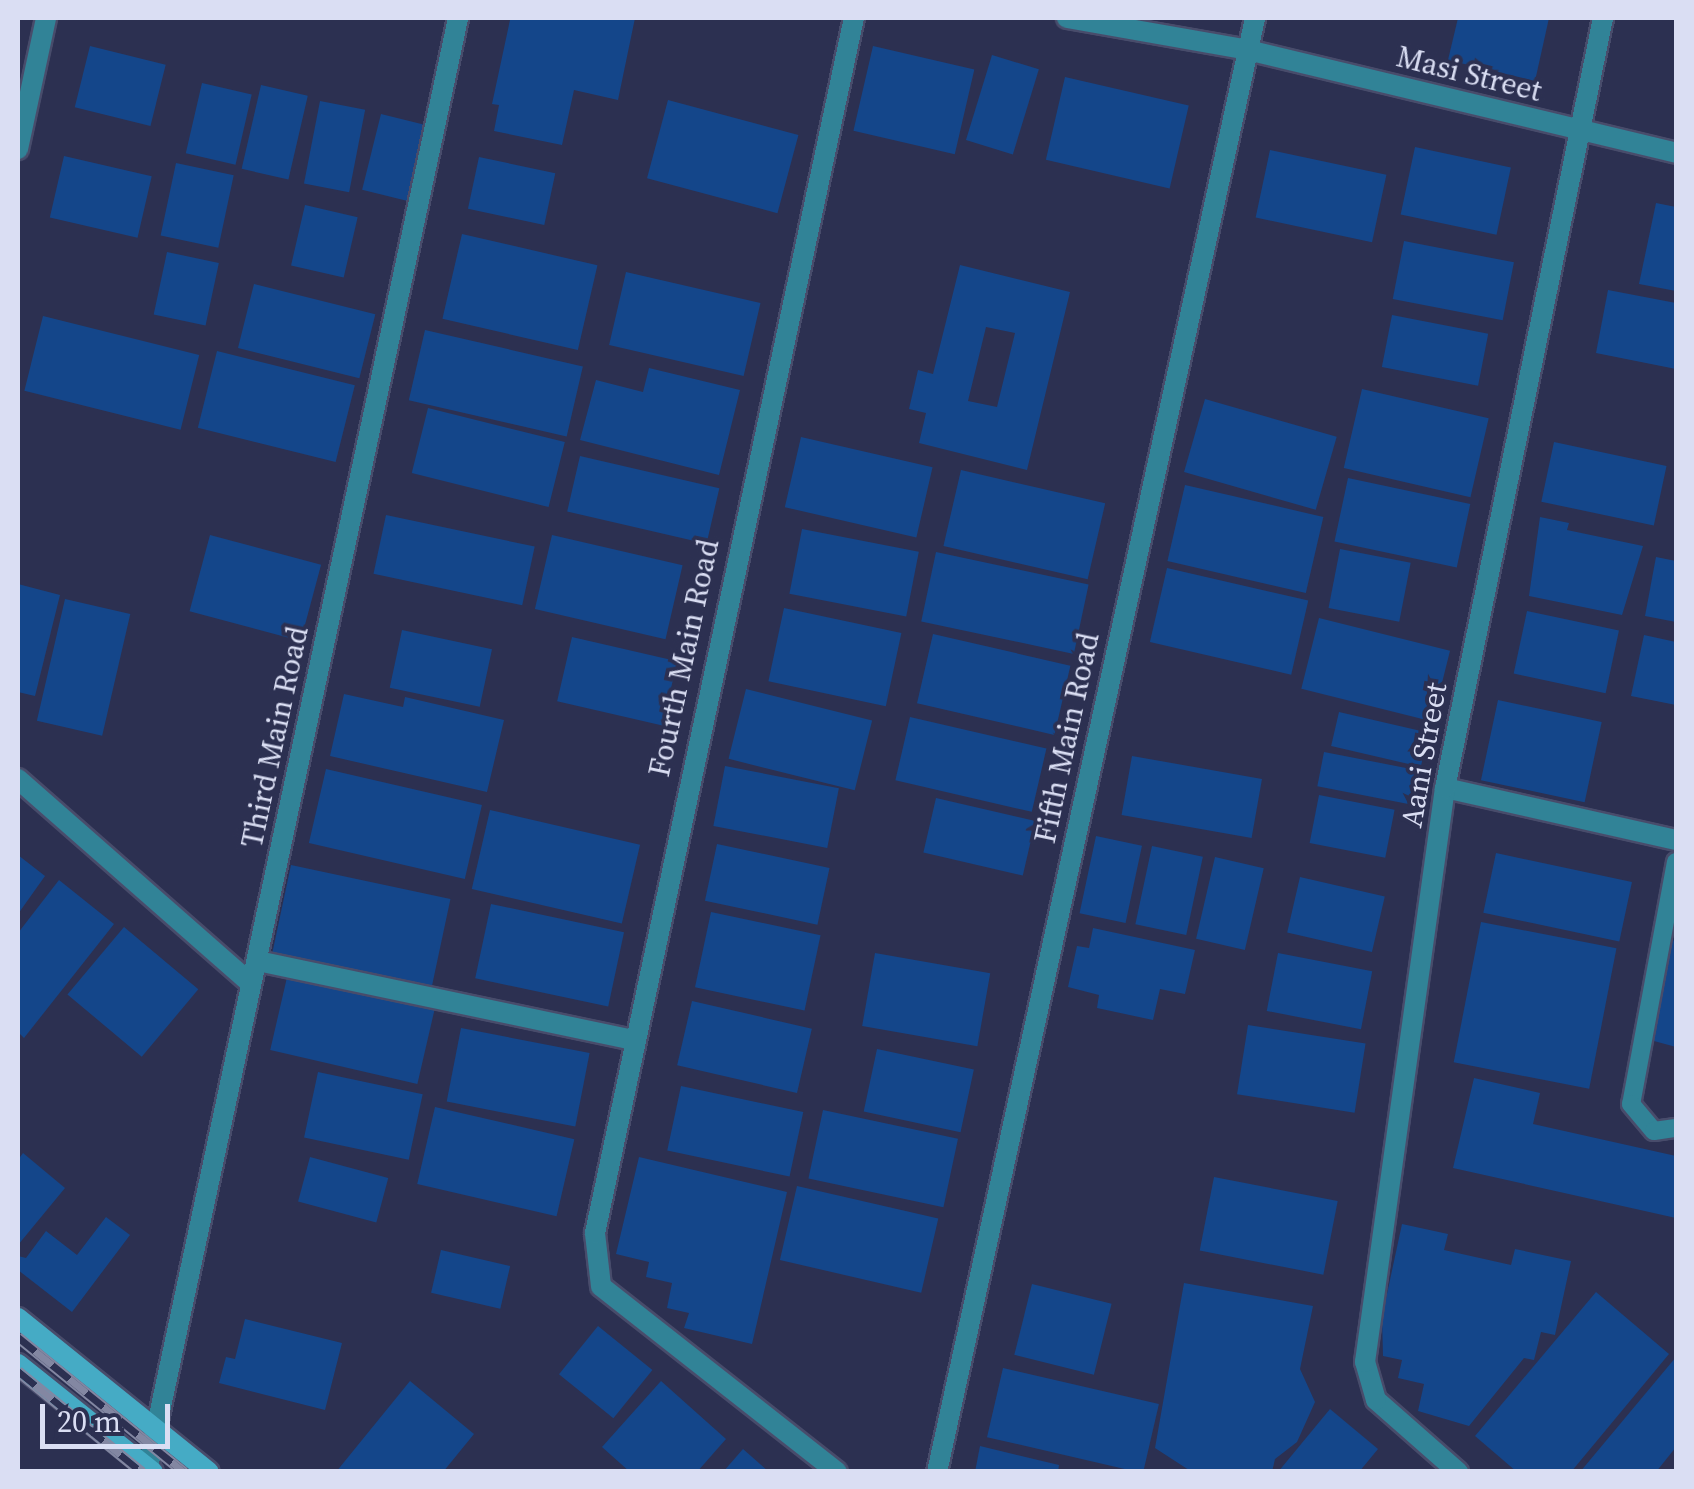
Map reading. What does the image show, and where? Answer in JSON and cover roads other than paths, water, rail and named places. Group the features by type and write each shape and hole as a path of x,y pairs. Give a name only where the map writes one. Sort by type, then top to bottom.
{"main road":[{"path":"18,1318 209,1472"},
{"path":"18,1364 150,1470"}],"street":[{"path":"18,149 46,18"},
{"name":"Third Main Road","path":"150,1470 155,1427 458,18"},
{"name":"Fourth Main Road","path":"837,1472 620,1305 601,1286 594,1233 632,1040 854,18"},
{"name":"Masi Street","path":"1067,18 1248,50 1676,153"},
{"name":"Fifth Main Road","path":"936,1472 1255,18"},
{"name":"Aani Street","path":"1458,1472 1376,1400 1365,1362 1445,788 1603,18"},
{"path":"18,780 251,984"},
{"path":"1445,788 1676,840"},
{"path":"258,961 632,1040"}],"lane":[{"path":"1676,862 1632,1104 1654,1131 1676,1128"}],"railway":[{"path":"18,1337 184,1472"},
{"path":"18,1371 142,1472"}]}
